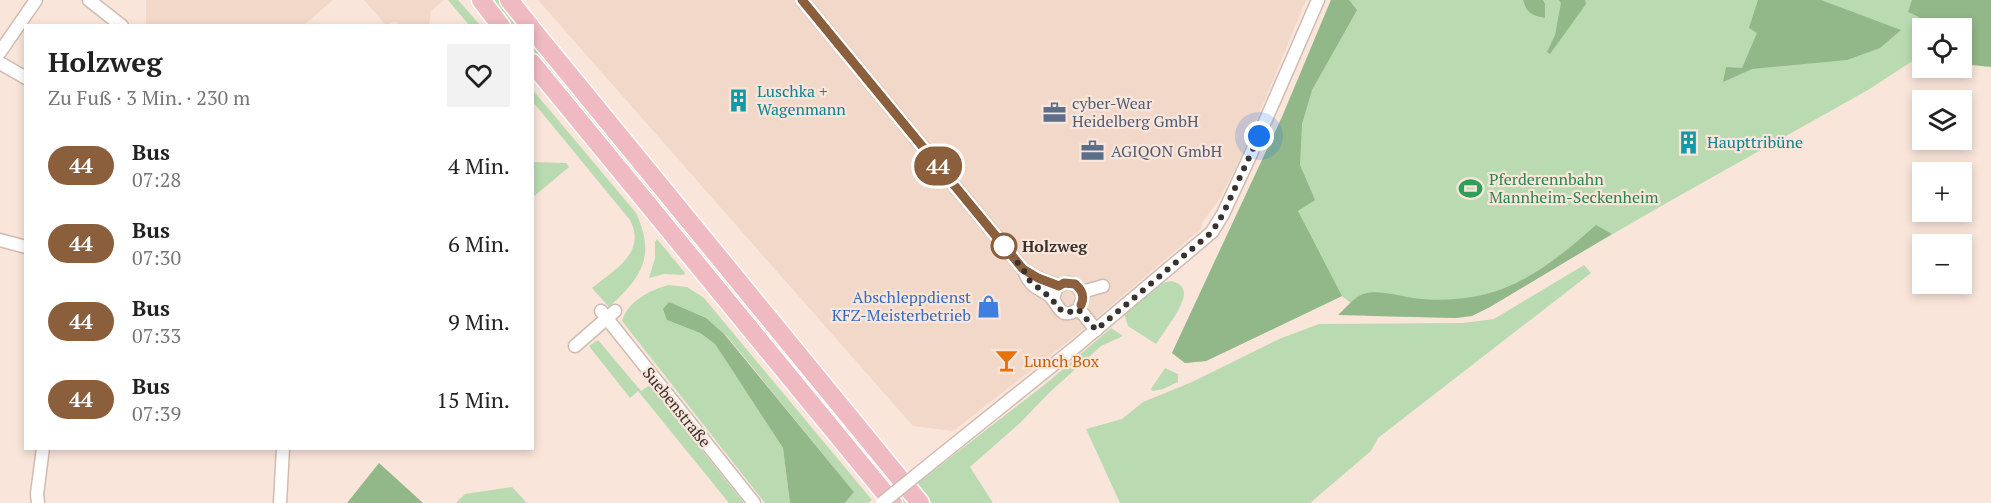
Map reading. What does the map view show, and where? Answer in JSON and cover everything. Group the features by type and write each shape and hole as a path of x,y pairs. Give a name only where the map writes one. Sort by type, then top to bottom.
{"highway":[{"path":"480,0 499,24"},
{"path":"509,0 529,24"},
{"path":"534,31 920,503"},
{"path":"534,65 893,503"}],"street":[{"path":"0,52 36,0"},
{"path":"89,0 119,24"},
{"path":"802,0 1023,269 1029,280 1053,300 1056,307 1063,312 1071,313 1078,309 1083,301 1082,292 1075,284 1064,283 1054,292 1053,300"},
{"path":"882,503 1096,330 1212,232 1242,175 1318,0"},
{"path":"0,63 24,77"},
{"path":"0,240 24,246"},
{"path":"1023,269 1059,286"},
{"path":"1082,292 1103,286"},
{"path":"1078,309 1096,330"},
{"name":"Suebenstraße","path":"575,346 607,313 754,503"},
{"path":"38,503 43,450"},
{"path":"280,503 283,450"}],"shaded area":[{"path":"146,0 333,0 305,24 146,24"},
{"path":"364,0 444,0 431,11 429,24 399,24 396,21 385,24"},
{"path":"538,0 1306,0 1242,155 1220,198 1202,223 1201,229 1075,336 953,431 913,426"}],"green space":[{"path":"448,0 458,0 479,24 468,24"},
{"path":"491,0 498,0 518,24 511,24"},
{"name":"Pferderennbahn Mannheim-Seckenheim","path":"1331,0 1932,0 1926,18 1912,18 1912,62 1868,90 1473,315 1456,318 1367,316 1342,296 1206,361 1185,363 1172,353 1282,117"},
{"path":"1331,0 1349,0 1357,10 1312,90 1302,124 1300,165 1315,200 1298,211 1342,296 1206,361 1185,363 1172,353 1282,117"},
{"path":"1523,0 1543,0 1545,18 1531,13"},
{"path":"1559,0 1585,0 1586,4 1550,54 1547,52 1555,35 1561,3"},
{"path":"1758,0 1821,0 1901,30 1880,48 1847,60 1752,69 1723,82 1726,67 1742,68 1757,33 1749,28"},
{"path":"1912,0 1991,0 1991,67 1972,65 1972,18 1919,18 1908,12"},
{"path":"534,44 771,334 779,349 534,51"},
{"path":"534,91 636,213 642,228 645,254 642,265 630,286 609,307 592,288 626,260 634,242 630,220 534,103"},
{"path":"534,162 566,163 569,167 534,196"},
{"path":"1596,225 1612,234 1472,316 1456,318 1338,315 1356,298 1369,293 1437,300 1495,292 1542,268"},
{"path":"657,239 685,273 684,275 664,274 649,278 655,258"},
{"path":"1584,265 1591,273 1378,438 1371,451 1310,503 1120,503 1086,429 1122,419 1143,402 1192,382 1279,339 1319,324 1463,323 1494,319"},
{"path":"1171,281 1181,286 1184,293 1183,298 1177,312 1156,344 1128,326 1124,313 1162,283"},
{"path":"669,285 687,287 704,298 872,500 868,503 845,503 854,492 726,335 667,320 700,333 715,344 783,448 790,503 765,503 622,321 634,302"},
{"path":"669,302 706,318 725,335 854,492 845,503 790,503 783,448 715,344 700,333 667,320 663,309"},
{"path":"1111,328 1123,336 1101,346 970,467 993,503 932,503 915,485 1048,382"},
{"path":"598,340 641,391 650,385 744,503 729,503 638,391 630,398 589,346"},
{"path":"1165,368 1178,374 1178,382 1153,391 1151,389"},
{"path":"842,426 861,444 909,503 902,503"},
{"path":"379,463 423,503 347,503"},
{"path":"512,487 527,503 456,503 465,494"}],"bus line":[{"name":"44","path":"802,0 1023,269 1059,286 1064,283 1075,284 1082,292 1081,305"}],"place":[{"name":"Luschka + Wagenmann","path":"739,100"},
{"name":"cyber-Wear Heidelberg GmbH","path":"1054,112"},
{"name":"Haupttribüne","path":"1689,142"},
{"name":"AGIQON GmbH","path":"1093,151"},
{"name":"Pferderennbahn Mannheim-Seckenheim","path":"1471,188"},
{"name":"Holzweg","path":"1004,246"},
{"name":"Abschleppdienst KFZ-Meisterbetrieb","path":"989,306"},
{"name":"Lunch Box","path":"1006,361"}],"route":[{"path":"1004,246 1034,286 1053,300 1059,310 1071,313 1078,309 1096,330 1212,232 1223,214 1259,136"}]}
